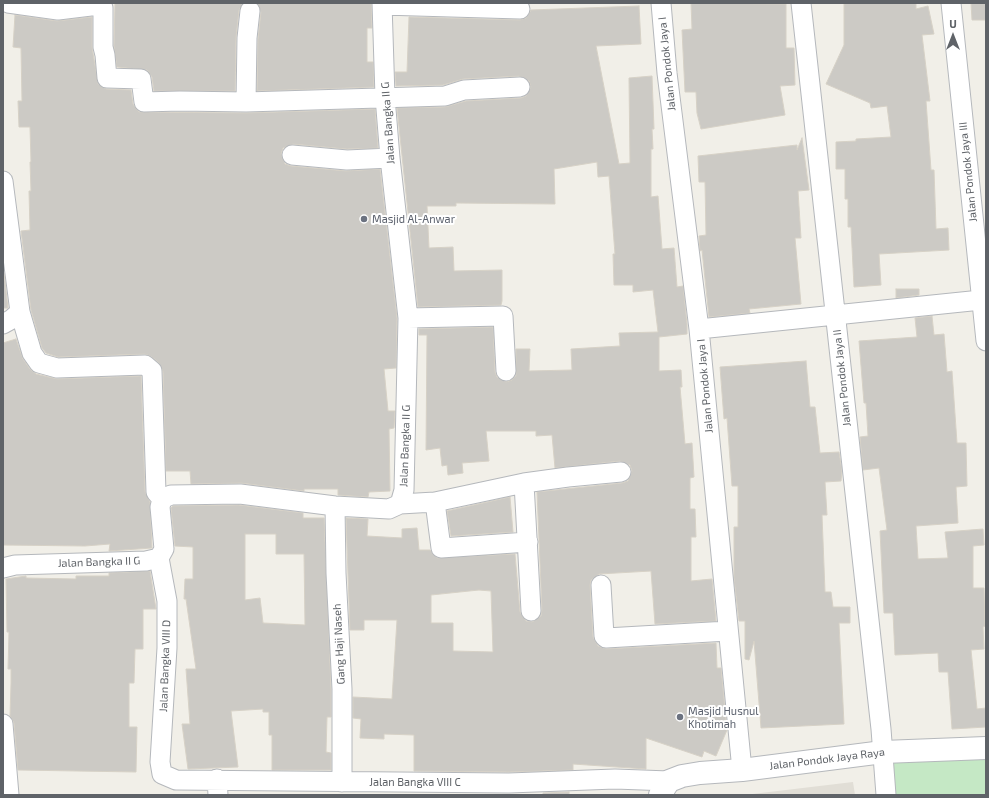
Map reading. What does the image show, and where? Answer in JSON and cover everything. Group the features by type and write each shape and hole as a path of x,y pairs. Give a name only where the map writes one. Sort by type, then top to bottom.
{"street":[{"path":"8,3 58,10 99,5 103,8 103,47 107,78 141,78 144,102 246,102 445,96 464,90 520,87"},
{"name":"Jalan Pondok Jaya I","path":"661,3 667,72 699,329 742,770"},
{"name":"Jalan Pondok Jaya II","path":"801,3 883,752 886,795"},
{"name":"Jalan Pondok Jaya III","path":"951,3 981,300 985,319 986,341"},
{"path":"382,4 520,9"},
{"name":"Jalan Bangka II G","path":"382,4 385,97 390,158 408,318 404,490 400,504"},
{"path":"246,102 250,11"},
{"path":"292,156 347,160 390,158"},
{"path":"3,181 7,243 20,312 32,353 38,363 56,368 145,365 152,371 156,492 162,499"},
{"path":"699,329 836,317 981,300"},
{"path":"3,324 20,312"},
{"path":"408,318 503,316 506,371"},
{"path":"162,499 171,496 240,494 335,506 389,509 400,504 435,502 524,483 621,472"},
{"path":"524,483 531,611"},
{"path":"159,558 164,549 160,506 162,499"},
{"path":"435,502 441,548 528,542"},
{"name":"Gang Haji Naseh","path":"335,506 336,573 342,690 342,782"},
{"name":"Jalan Bangka II G","path":"3,568 14,565 146,561 159,558"},
{"name":"Jalan Bangka VIII D","path":"159,558 167,601 167,648 160,762 162,774"},
{"path":"601,585 604,636 606,638 728,631"},
{"path":"3,724 9,795"},
{"name":"Jalan Pondok Jaya Raya","path":"664,788 682,776 700,773 742,770 883,752 986,748"},
{"name":"Jalan Bangka VIII C","path":"162,774 176,780 218,787 342,782 509,783 616,779 664,788"}],"shaded area":[{"path":"853,782 855,795 744,795"}],"green space":[{"path":"986,754 986,795 895,795 893,758"}],"building":[{"path":"115,3 243,3 239,10 236,37 235,91 154,91 152,77 147,70 117,67 114,46"},
{"path":"257,3 371,3 372,28 367,28 367,62 373,62 374,87 257,91 258,39 261,12"},
{"path":"691,3 786,4 786,48 794,48 795,85 780,86 785,115 701,129 697,113 696,92 685,92 682,30 692,29"},
{"path":"844,3 916,3 916,9 928,6 934,34 922,35 930,101 926,101 931,170 934,170 936,229 948,228 949,250 879,254 881,285 854,287 851,227 848,227 848,199 845,199 845,169 836,169 836,142 891,137 887,106 871,108 870,103 826,84 844,45"},
{"path":"971,3 986,3 986,20 972,20"},
{"path":"639,6 641,44 596,46 619,164 630,163 629,78 652,76 654,129 652,129 653,149 651,149 651,197 658,196 662,249 674,248 677,287 683,286 687,324 687,334 659,337 659,371 681,370 682,387 680,387 685,444 692,443 694,477 690,478 690,509 695,509 696,537 691,537 691,581 712,579 716,621 655,624 651,571 599,574 591,580 590,585 593,637 598,646 606,649 716,643 717,668 721,668 727,730 716,756 704,751 702,757 646,738 646,769 573,764 573,770 509,772 414,771 414,735 384,734 384,739 360,738 361,719 353,718 353,697 392,699 397,620 364,620 364,630 350,630 346,518 368,519 367,536 402,538 402,529 417,528 419,550 430,550 437,558 515,554 520,612 526,621 532,622 541,616 542,610 537,492 622,483 628,481 632,471 630,465 620,461 555,468 552,435 536,436 536,431 486,431 489,461 462,463 463,473 448,475 447,465 442,466 440,448 426,450 427,335 419,335 419,329 493,327 495,372 497,377 506,382 512,380 516,376 516,349 530,349 529,371 572,370 571,349 620,346 619,333 658,332 653,290 633,292 633,285 614,285 613,254 615,254 609,176 598,177 597,162 554,169 555,204 456,203 456,206 427,206 429,248 453,247 454,271 502,270 502,301 501,305 418,307 397,108 445,107 466,101 521,98 526,96 531,87 529,81 519,76 463,79 443,85 396,86 395,72 407,72 409,17 520,20 526,18 531,10","holes":["479,590 491,591 493,652 453,651 453,623 431,623 431,595"]},
{"path":"15,15 57,21 92,17 92,47 98,84 106,89 131,90 133,104 139,112 246,113 375,109 378,148 347,149 293,144 283,148 281,154 285,164 291,166 346,171 380,169 397,318 396,368 384,369 388,411 395,411 394,428 389,429 390,491 369,492 368,497 338,495 338,489 304,489 304,491 241,483 191,484 190,471 166,471 163,371 159,363 152,357 145,354 58,357 46,353 42,348 31,310 21,231 30,230 29,191 31,191 31,162 30,127 19,127 18,101 22,101 21,48 13,47"},
{"path":"802,138 809,190 798,191 801,238 795,238 801,304 749,309 750,313 709,317 702,250 700,251 699,236 706,235 705,182 699,182 698,156 797,145 797,150"},
{"path":"4,273 8,308 3,308"},
{"path":"896,289 919,289 919,295 896,298"},
{"path":"932,316 934,335 944,334 947,372 952,371 957,443 966,443 967,486 956,487 958,523 916,526 918,559 948,558 945,532 983,529 984,545 973,546 973,588 984,588 984,649 971,650 977,709 986,708 986,727 952,729 948,672 939,672 938,653 895,655 893,613 884,613 880,531 887,530 879,468 863,470 860,437 868,436 859,341 917,337 915,318"},
{"path":"16,339 23,359 30,369 36,374 57,379 141,376 145,492 150,502 152,548 109,551 110,544 85,546 3,545 3,343"},
{"path":"806,361 810,407 815,407 820,453 839,452 842,471 841,481 825,482 827,515 822,515 825,592 831,592 833,607 850,607 850,623 839,623 844,724 761,728 754,641 749,660 745,659 745,621 739,621 734,578 734,527 738,527 738,486 732,486 727,418 724,419 720,367"},
{"path":"510,497 513,532 451,536 447,511"},
{"path":"239,505 303,513 303,518 324,518 331,689 331,717 327,717 326,752 331,753 331,770 272,770 272,735 269,735 269,712 263,712 263,709 231,711 238,767 188,769 182,724 190,724 186,669 196,669 186,599 184,599 185,579 193,579 193,547 175,546 171,508 173,506","holes":["245,534 276,534 276,554 304,554 305,625 263,623 260,598 245,600"]},
{"path":"150,571 156,609 143,609 143,649 135,649 134,683 129,683 129,727 137,727 136,772 18,770 14,723 10,716 11,669 8,669 9,632 7,632 6,579 26,576 26,578 76,579 76,576 109,576 109,573"},
{"path":"569,792 569,795 543,795 543,793"}],"place":[{"name":"Masjid Al-Anwar","path":"364,219"},
{"name":"Masjid Husnul Khotimah","path":"680,717"}]}
